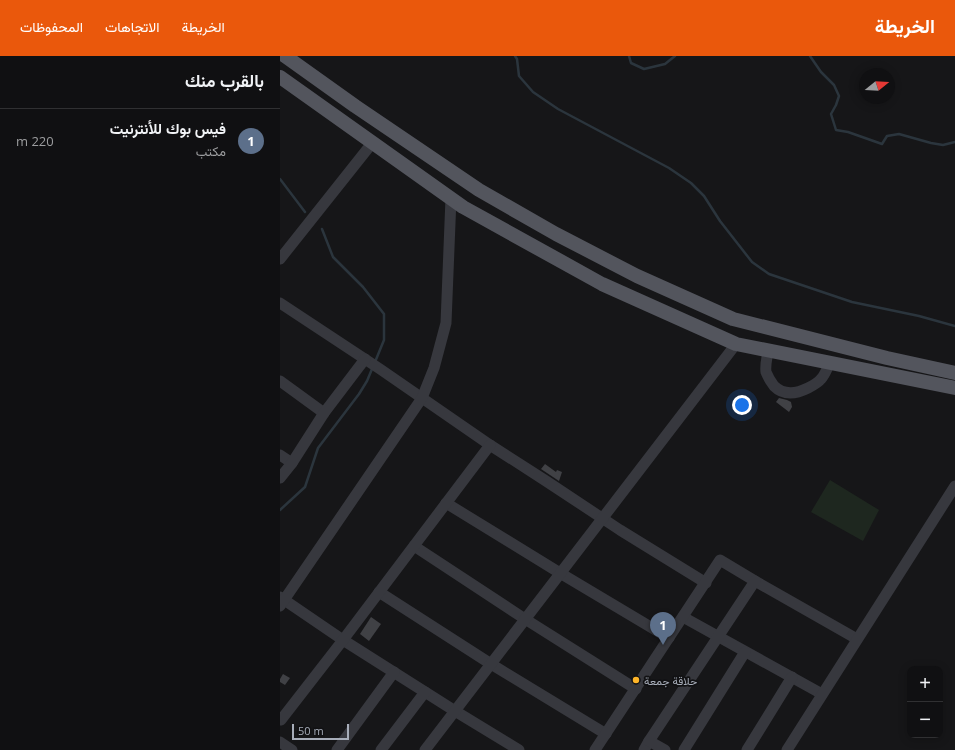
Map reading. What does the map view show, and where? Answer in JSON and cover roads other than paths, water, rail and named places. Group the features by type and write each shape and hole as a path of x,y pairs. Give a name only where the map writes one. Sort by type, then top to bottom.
{"main road":[{"path":"285,56 355,106 479,190 556,234 637,276 733,319 887,358 955,373"},
{"path":"280,77 463,207 602,284 736,344 955,388"},
{"path":"837,364 847,348"}],"street":[{"path":"280,259 373,142"},
{"path":"451,198 446,323 434,368 422,398 281,601 519,750"},
{"path":"280,303 380,369 490,445 546,480 602,518 706,583"},
{"path":"425,750 736,344"},
{"path":"768,351 766,372 772,383 779,390 786,393 794,393 804,390 816,383 837,364"},
{"path":"280,478 292,463 324,413 367,361"},
{"path":"280,381 324,413"},
{"path":"280,720 343,640 490,445"},
{"path":"280,456 292,463"},
{"path":"787,750 955,486"},
{"path":"446,503 669,638"},
{"path":"414,546 636,689"},
{"path":"596,750 720,560 857,639"},
{"path":"665,750 646,746 755,581"},
{"path":"379,592 491,664 606,734"},
{"path":"683,617 822,694"},
{"path":"684,750 746,652"},
{"path":"337,750 394,672"},
{"path":"747,750 792,677"},
{"path":"381,750 425,692"},
{"path":"280,742 292,750"}],"waterway":[{"path":"515,56 517,59 519,76 533,92 558,109 669,168 691,183 704,196 720,221 752,262 769,274 852,302 919,316 955,326"},
{"path":"629,56 631,63 644,69 665,64 675,56"},
{"path":"810,56 821,72 834,85 839,96 831,114 836,130 848,132 882,144 887,136 899,134 943,145 955,142"},
{"path":"280,179 305,212"},
{"path":"322,229 333,257 363,287 384,314 384,340 375,362"},
{"path":"280,510 305,487 318,448 359,394 372,369"}],"place":[{"name":"فيس بوك للأنترنيت","path":"663,645"},
{"name":"حلاقة جمعة","path":"636,680"}]}
